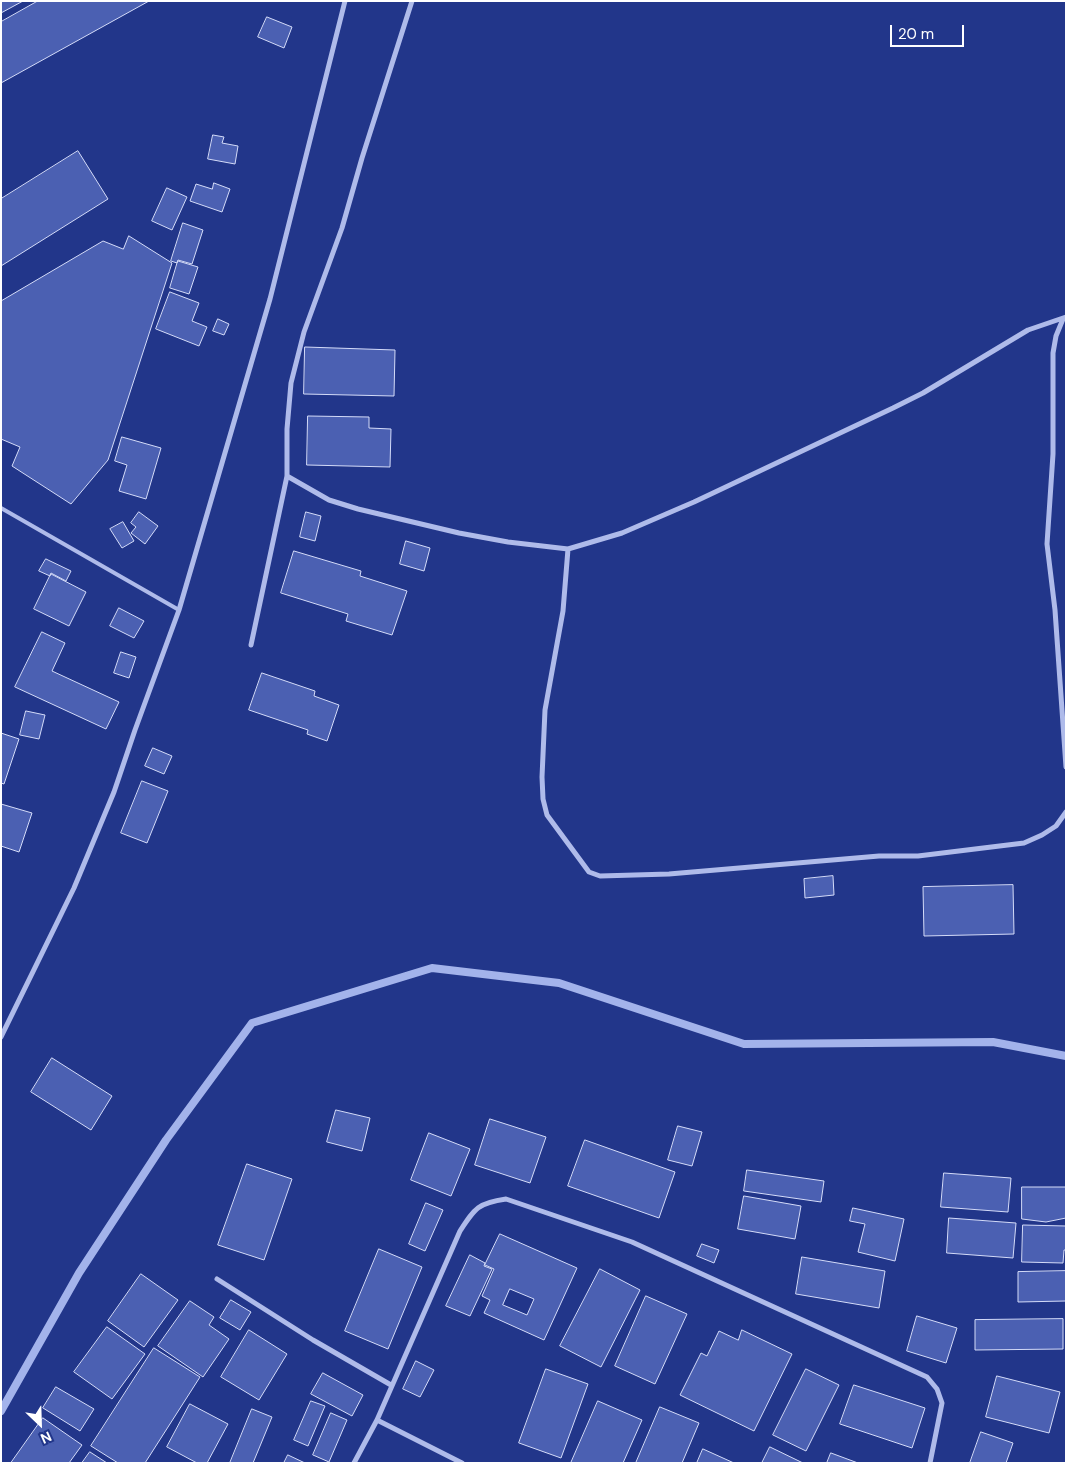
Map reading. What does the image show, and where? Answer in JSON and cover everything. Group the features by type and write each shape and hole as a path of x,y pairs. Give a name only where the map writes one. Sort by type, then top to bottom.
{"street":[{"path":"1,1037 74,888 114,792 179,610 270,299 346,1"},
{"path":"250,645 287,476 287,429 291,384 304,332 342,228 362,158 412,1"},
{"path":"287,476 330,500 358,510 458,533 508,542 568,549 622,533 694,502 893,408 1028,330 1064,318"},
{"path":"1064,318 1056,336 1053,353 1053,454 1047,544 1055,610 1066,767"},
{"path":"568,549 563,611 545,710 543,799 547,815 589,872 600,876 669,874 878,856 918,856 1024,843 1056,826 1066,812"},
{"path":"354,1463 377,1420 460,1231 473,1210 489,1202 506,1199 632,1242 926,1376 937,1389 942,1403 930,1463"},
{"path":"217,1279 313,1340 391,1385"},
{"path":"377,1420 462,1463"}],"lane":[{"path":"1,508 179,610"}],"building":[{"path":"1,1 23,1 1,13"},
{"path":"38,1 149,1 1,83 1,22"},
{"path":"267,17 292,27 284,48 258,37"},
{"path":"213,135 224,137 222,143 238,146 235,164 208,159"},
{"path":"78,151 108,199 1,266 1,199"},
{"path":"214,183 230,189 222,212 190,201 196,184 212,189"},
{"path":"167,188 187,197 172,230 152,221"},
{"path":"183,223 203,230 192,264 178,260 177,263 171,261"},
{"path":"129,236 172,263 108,460 71,504 12,466 20,447 1,439 1,301 103,241 123,249"},
{"path":"178,261 198,267 189,294 170,288"},
{"path":"170,292 199,303 192,321 207,327 199,346 156,329"},
{"path":"218,319 229,324 224,335 213,331"},
{"path":"305,347 395,350 394,396 304,394"},
{"path":"308,416 369,417 369,428 391,429 390,467 307,465"},
{"path":"122,437 161,448 146,499 119,491 127,465 115,461"},
{"path":"139,512 158,526 145,544 131,533 136,527 131,523"},
{"path":"306,512 321,516 315,541 300,537"},
{"path":"123,522 134,541 122,548 110,529"},
{"path":"406,541 430,548 424,571 400,564"},
{"path":"294,551 361,571 360,576 407,591 392,635 346,621 348,614 281,593"},
{"path":"46,559 71,571 66,581 51,573 50,576 39,571"},
{"path":"51,574 86,592 69,626 34,609"},
{"path":"119,608 144,621 134,638 110,626"},
{"path":"42,632 65,643 52,671 119,702 106,729 15,687"},
{"path":"121,652 136,657 129,678 114,673"},
{"path":"262,673 315,691 314,696 339,705 327,741 307,734 308,730 249,710"},
{"path":"26,711 45,715 39,739 20,735"},
{"path":"1,733 19,739 4,784 1,783"},
{"path":"153,748 172,756 164,774 145,766"},
{"path":"142,781 168,791 147,843 121,833"},
{"path":"1,804 32,813 19,852 1,846"},
{"path":"833,876 834,895 805,898 804,879"},
{"path":"1013,885 1014,934 924,936 923,887"},
{"path":"52,1058 112,1096 91,1130 31,1092"},
{"path":"336,1110 370,1118 362,1151 327,1142"},
{"path":"490,1119 546,1137 530,1183 475,1165"},
{"path":"678,1126 702,1132 692,1166 668,1160"},
{"path":"429,1133 470,1149 451,1196 411,1180"},
{"path":"585,1140 675,1172 659,1218 568,1186"},
{"path":"247,1164 292,1179 264,1260 218,1245"},
{"path":"747,1170 824,1181 821,1202 744,1191"},
{"path":"944,1173 1011,1178 1008,1212 941,1207"},
{"path":"1022,1187 1066,1187 1066,1218 1046,1222 1022,1219"},
{"path":"744,1196 801,1206 795,1239 738,1229"},
{"path":"426,1203 443,1210 425,1251 409,1244"},
{"path":"853,1208 904,1219 895,1261 858,1252 865,1224 850,1221"},
{"path":"949,1218 1016,1223 1013,1258 947,1253"},
{"path":"1023,1225 1066,1226 1066,1250 1064,1250 1063,1263 1022,1262"},
{"path":"500,1234 577,1268 544,1340 484,1313 490,1300 482,1296 494,1269 485,1265","holes":["510,1289 534,1299 527,1315 503,1305"]},
{"path":"702,1244 719,1250 714,1263 697,1256"},
{"path":"379,1249 422,1267 388,1349 345,1331"},
{"path":"470,1255 485,1263 484,1266 492,1269 470,1316 446,1306"},
{"path":"802,1257 885,1271 879,1308 796,1294"},
{"path":"600,1269 640,1290 601,1367 560,1346"},
{"path":"1066,1271 1066,1301 1018,1302 1018,1272"},
{"path":"141,1274 178,1300 144,1347 108,1321"},
{"path":"646,1296 687,1314 655,1384 615,1366"},
{"path":"231,1300 251,1312 240,1330 220,1318"},
{"path":"190,1301 214,1317 209,1325 229,1339 203,1377 158,1346"},
{"path":"917,1316 957,1328 946,1363 907,1351"},
{"path":"1063,1319 1063,1349 975,1350 975,1320"},
{"path":"107,1327 145,1354 112,1399 74,1372"},
{"path":"249,1330 287,1354 259,1400 221,1377"},
{"path":"742,1330 792,1354 754,1431 680,1395 701,1353 707,1356 719,1331 738,1340"},
{"path":"154,1348 200,1377 145,1463 118,1463 91,1446"},
{"path":"416,1361 434,1370 420,1397 403,1389"},
{"path":"546,1369 588,1384 561,1458 519,1443"},
{"path":"806,1369 839,1385 806,1451 773,1435"},
{"path":"323,1373 363,1395 352,1416 311,1394"},
{"path":"997,1376 1060,1392 1049,1433 986,1417"},
{"path":"854,1385 925,1408 912,1448 840,1424"},
{"path":"56,1387 94,1409 80,1431 43,1408"},
{"path":"311,1401 325,1406 308,1446 294,1440"},
{"path":"598,1401 642,1420 623,1463 571,1463"},
{"path":"190,1404 228,1424 207,1463 197,1463 167,1447"},
{"path":"660,1407 699,1423 682,1463 636,1463"},
{"path":"252,1409 272,1417 253,1463 230,1463"},
{"path":"331,1413 347,1420 329,1462 313,1455"},
{"path":"43,1418 82,1445 69,1463 11,1463"},
{"path":"981,1432 1013,1443 1006,1463 970,1463"},
{"path":"770,1447 803,1463 762,1463"},
{"path":"703,1449 734,1463 697,1463"},
{"path":"90,1452 107,1463 82,1463"},
{"path":"831,1453 858,1463 827,1463"},
{"path":"288,1455 305,1463 284,1463"}],"waterway":[{"path":"1,1411 79,1273 166,1140 252,1023 432,968 559,983 744,1044 993,1042 1066,1056"}]}
